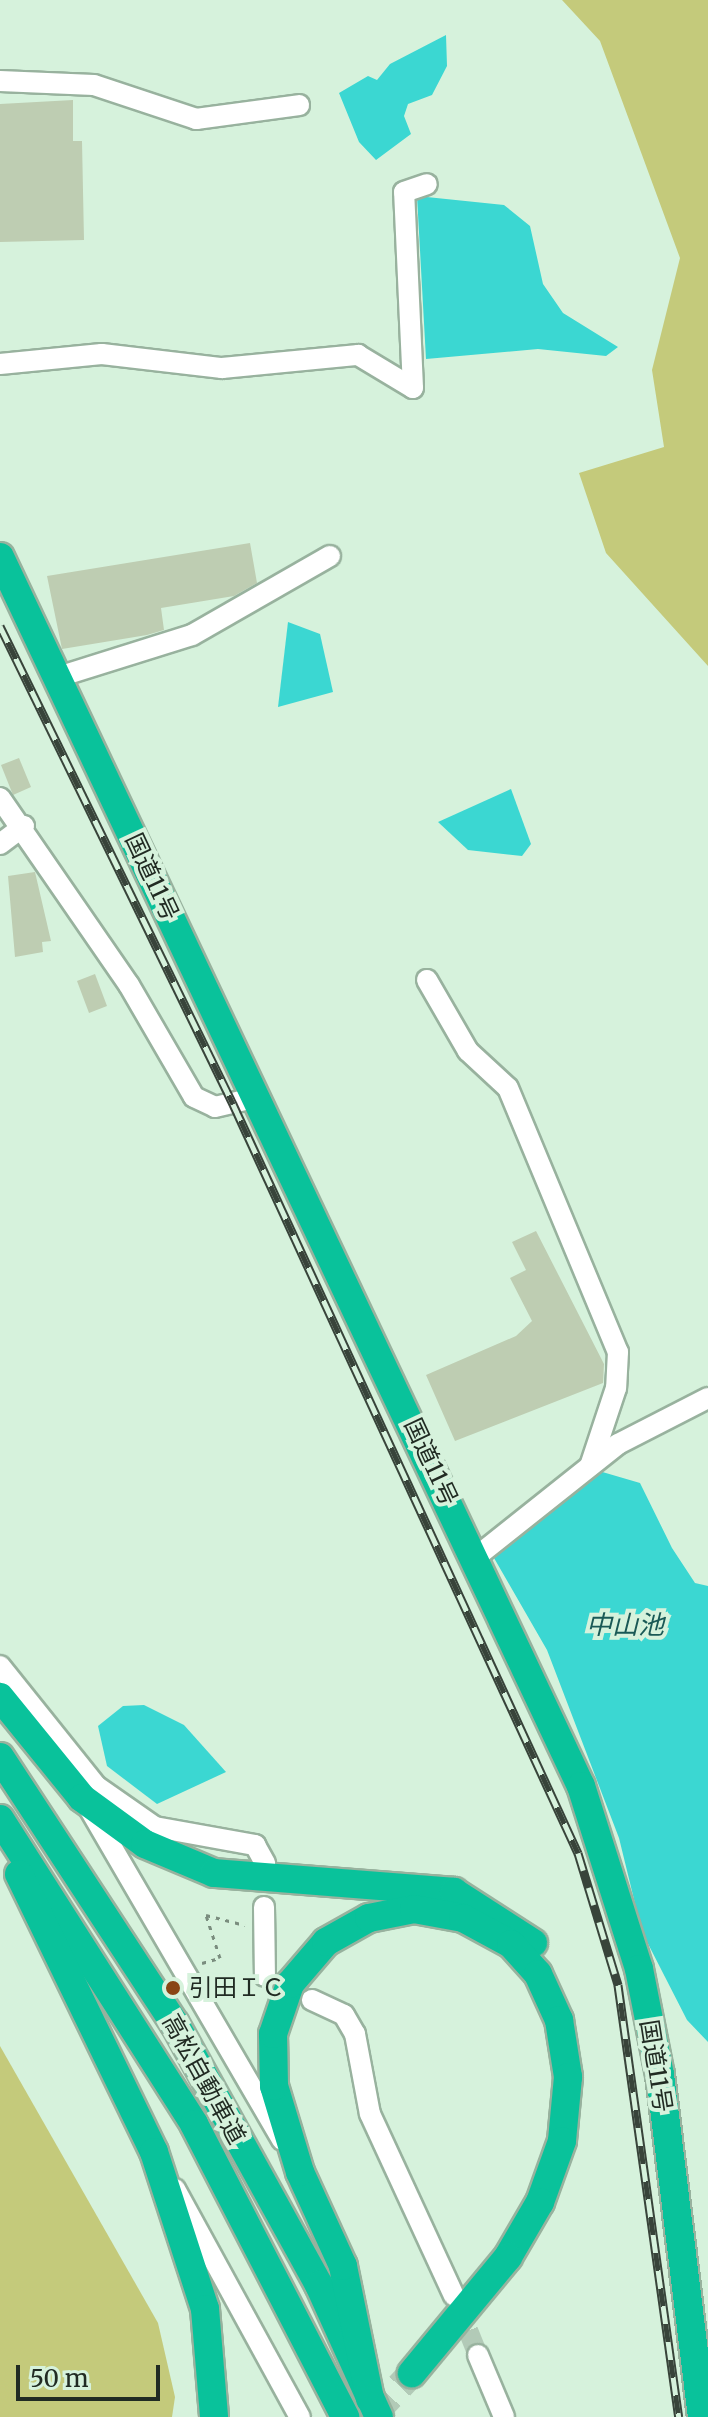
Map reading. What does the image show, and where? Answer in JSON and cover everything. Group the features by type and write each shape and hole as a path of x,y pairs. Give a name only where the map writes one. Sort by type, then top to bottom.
{"highway":[{"name":"国道11号","path":"0,557 476,1557 581,1786 639,1969 660,2075 702,2417"},
{"path":"0,1697 82,1798 145,1844 214,1873 454,1892 523,1930 551,1964 576,2017 584,2078 578,2147 556,2211 524,2265 418,2381 508,2257 540,2202 562,2141 568,2077 559,2020 538,1974 511,1944 463,1918 414,1909 369,1918 326,1942 290,1984 273,2034 274,2086 300,2172 343,2266 375,2408"},
{"name":"高松自動車道","path":"0,1757 175,2024 319,2285 375,2408"},
{"name":"高松自動車道","path":"0,1819 194,2124 345,2417"},
{"path":"0,1834 154,2152 205,2309 214,2417"}],"street":[{"path":"0,81 94,85 196,119 299,105"},
{"path":"0,364 102,354 222,368 358,355 413,388 404,192 427,184"},
{"path":"58,677 192,635 330,556"},
{"path":"0,798 24,826 194,1097 215,1107 258,1097"},
{"path":"0,844 24,826"},
{"path":"427,980 468,1051 508,1088 618,1352 616,1388 590,1466"},
{"path":"476,1557 590,1466 708,1398"},
{"path":"0,1666 96,1786 155,1827 255,1845 265,1863"},
{"path":"82,1798 300,2172"},
{"path":"264,1907 260,1929 265,1976"},
{"path":"312,2000 344,2015 355,2034 370,2114 454,2296"},
{"path":"154,2152 300,2417"},
{"path":"478,2355 504,2417"}],"path":[{"path":"202,1963 220,1958 206,1915 260,1929"}],"green space":[{"path":"562,0 708,0 708,666 606,553 579,473 664,447 652,370 680,258 600,41"},
{"path":"0,2046 158,2323 175,2397 172,2417 0,2417"}],"water":[{"path":"446,35 447,66 432,95 408,104 404,116 411,134 376,160 359,142 339,93 368,76 377,80 390,64"},
{"path":"417,196 504,205 530,226 543,284 563,313 618,347 606,356 538,349 426,359"},
{"path":"288,622 320,634 333,692 278,707"},
{"path":"511,789 531,844 522,856 468,850 438,822"},
{"name":"中山池","path":"599,1471 640,1483 672,1548 695,1583 708,1586 708,2042 687,2020 642,1932 619,1838 547,1650 494,1558"},
{"path":"144,1705 184,1725 226,1772 157,1804 107,1766 98,1726 123,1706"}],"building":[{"path":"73,100 73,141 82,141 84,240 0,242 0,104"},
{"path":"250,543 257,583 234,596 161,608 164,630 62,649 47,576"},
{"path":"19,758 31,787 13,795 1,765"},
{"path":"35,872 51,941 42,942 43,952 15,957 8,876"},
{"path":"95,974 107,1006 89,1013 77,981"},
{"path":"536,1231 604,1364 603,1383 455,1441 426,1375 516,1336 532,1321 510,1278 526,1270 512,1242"}],"tunnel":[{"path":"457,2303 478,2355"},
{"path":"371,2417 412,2373"}],"railway":[{"path":"0,626 233,1104 578,1853 618,1985 679,2417"}],"place":[{"name":"引田ＩＣ","path":"173,1988"}]}
